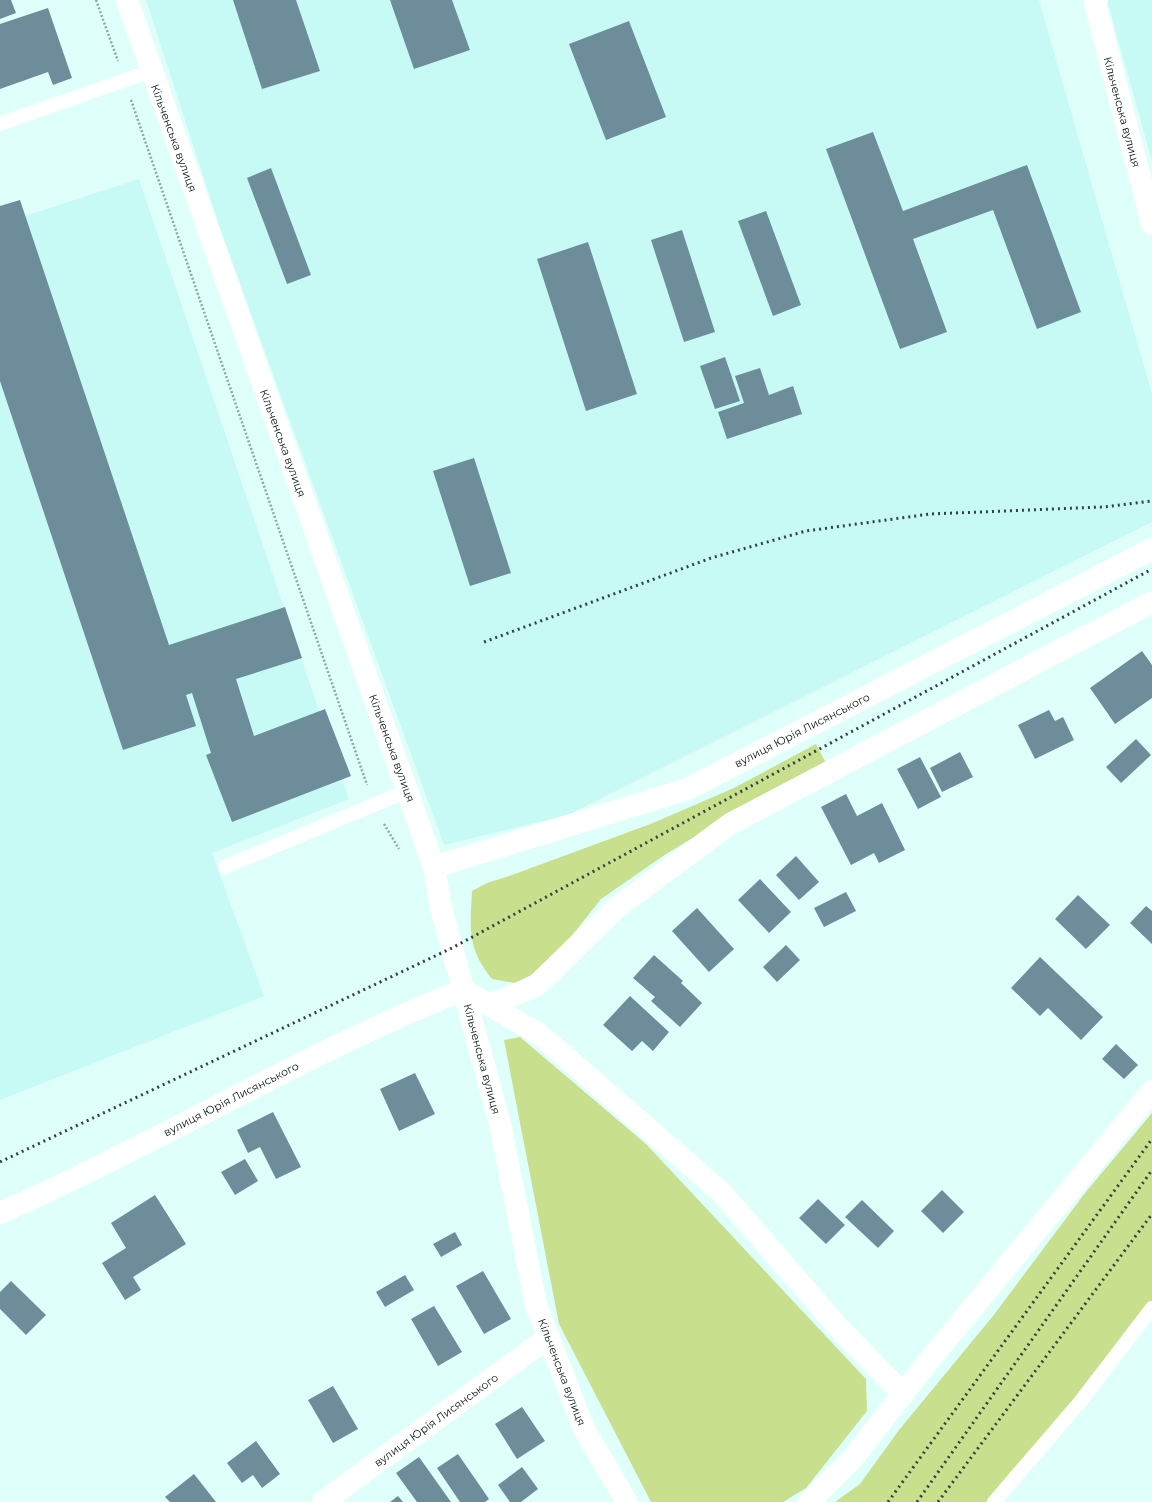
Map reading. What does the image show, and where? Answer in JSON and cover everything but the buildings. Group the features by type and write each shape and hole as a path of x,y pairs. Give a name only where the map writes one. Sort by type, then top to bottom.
{"street":[{"name":"Кільченська вулиця","path":"127,0 434,867 441,908 500,1124 536,1304 584,1429 627,1502"},
{"name":"Кільченська вулиця","path":"1096,1 1152,224"},
{"name":"вулиця Юрія Лисянського","path":"434,867 688,789 1152,549"},
{"path":"489,1005 536,986 616,908 730,824 1152,602"},
{"name":"вулиця Юрія Лисянського","path":"0,1213 42,1194 286,1071 416,1008 463,990"},
{"path":"463,990 539,1034 721,1192 838,1327 903,1394"},
{"path":"809,1502 853,1458 903,1394 1152,1091"},
{"name":"вулиця Юрія Лисянського","path":"322,1502 549,1337"}],"lane":[{"path":"0,124 151,71"},
{"path":"225,867 407,791"},
{"path":"994,1502 1080,1402 1152,1308"}],"path":[{"path":"96,0 125,80 374,805 401,853"}],"shaded area":[{"path":"146,0 1039,0 1152,394 1152,522 568,815 444,845 220,228"},
{"path":"1107,0 1152,0 1152,161"},
{"path":"139,179 349,799 212,853 264,996 0,1100 0,224"}],"green space":[{"path":"816,744 827,765 717,823 663,856 601,899 566,943 537,972 515,983 492,979 484,968 474,948 472,938 472,891 487,883 653,823 734,788"},
{"path":"520,1037 646,1144 866,1379 867,1411 806,1488 783,1502 651,1502 559,1324 504,1040"},
{"path":"1152,1113 1152,1314 998,1502 835,1502 860,1484 899,1430 993,1316 1085,1193"}],"railway":[{"path":"484,642 711,558 806,531 930,514 1103,507 1152,501"},
{"path":"0,1162 452,948 1152,569"},
{"path":"888,1502 1152,1139"},
{"path":"917,1502 1152,1170"},
{"path":"938,1502 1152,1214"}]}
